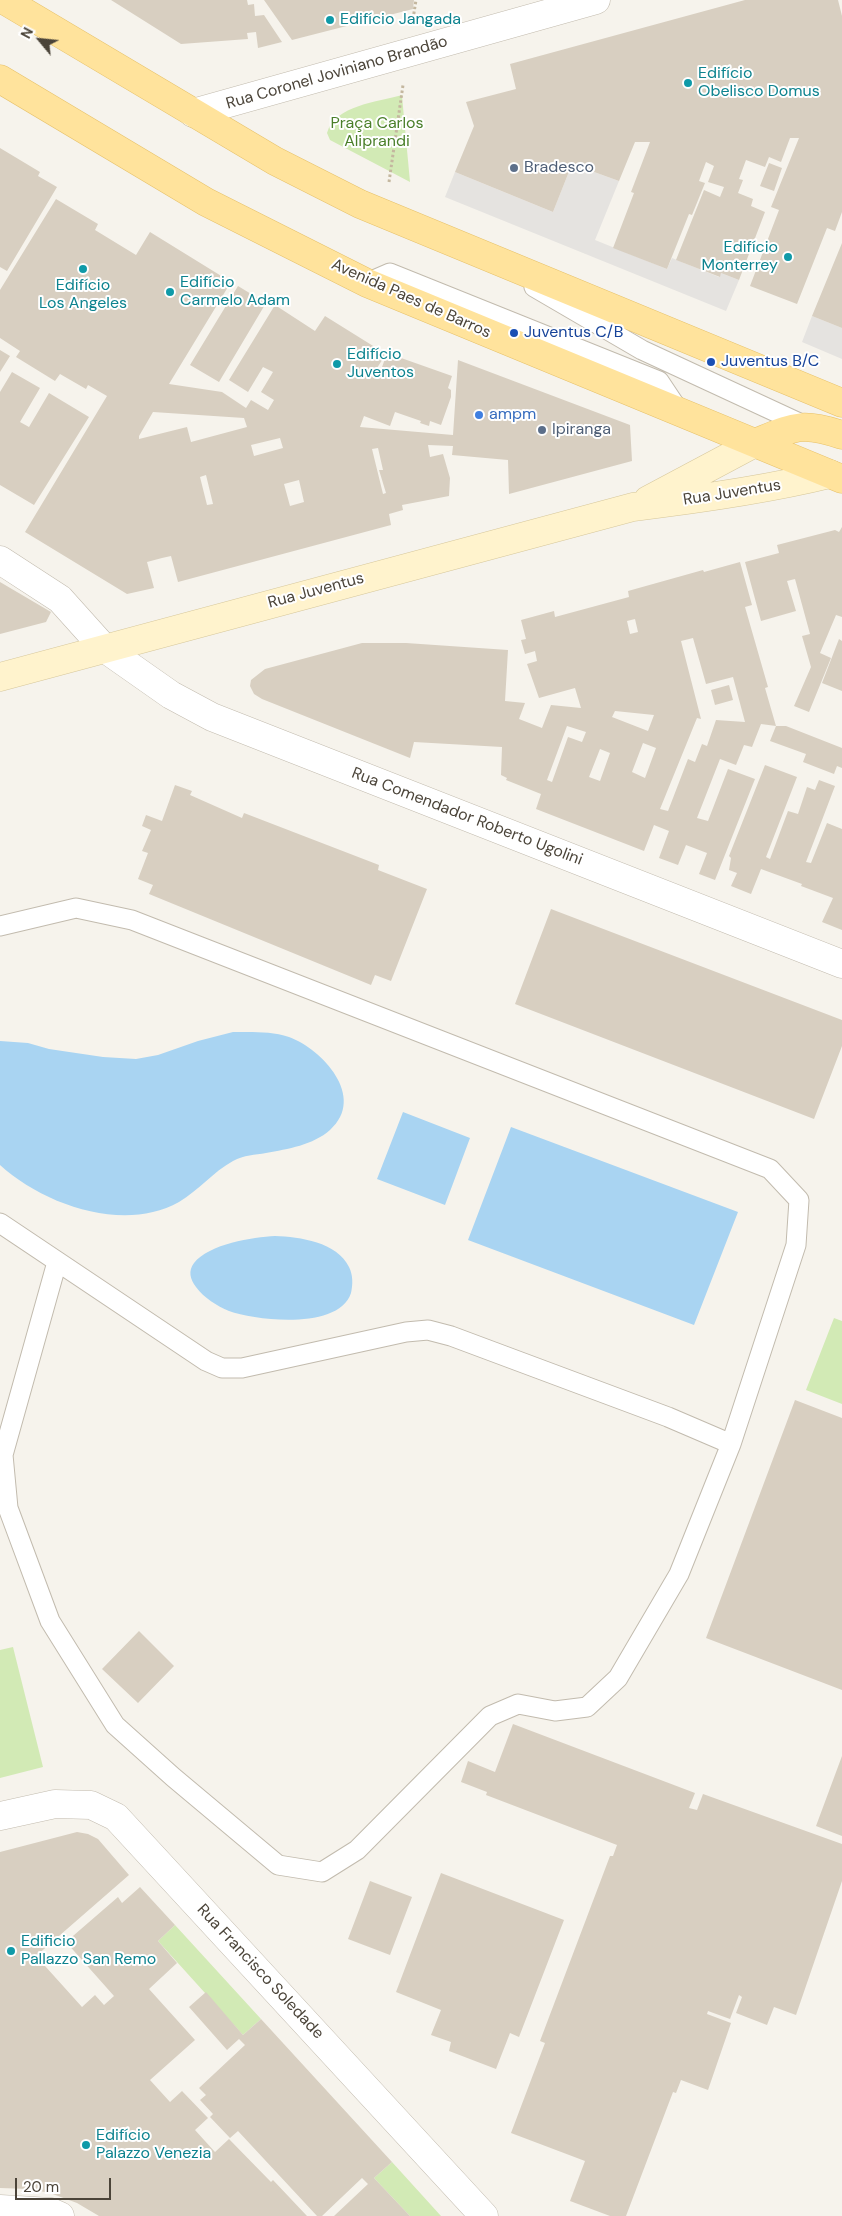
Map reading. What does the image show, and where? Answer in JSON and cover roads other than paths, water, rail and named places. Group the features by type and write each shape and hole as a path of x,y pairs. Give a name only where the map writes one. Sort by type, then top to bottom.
{"main road":[{"path":"4,0 275,162 384,214 842,403"},
{"name":"Avenida Paes de Barros","path":"0,80 206,202 367,283 681,414 836,476"},
{"path":"755,443 796,426 820,427 842,435"},
{"name":"Rua Juventus","path":"633,507 755,443"},
{"name":"Rua Juventus","path":"0,677 633,507 718,497 836,476"}],"street":[{"name":"Rua Coronel Joviniano Brandão","path":"193,114 596,0"},
{"name":"Rua Comendador Roberto Ugolini","path":"0,560 60,599 104,648 171,695 212,716 842,964"},
{"name":"Rua Francisco Soledade","path":"0,1816 55,1804 91,1805 116,1817 484,2216"},
{"path":"0,2209 51,2212 60,2216"}],"lane":[{"path":"462,246 642,350 805,426 842,440"},
{"path":"0,926 76,908 132,920 770,1169 799,1200 796,1245 731,1444 679,1574 618,1678 587,1707 555,1711 518,1704 490,1716 357,1850 322,1872 278,1864 173,1778 115,1725 46,1613 8,1508 3,1455 57,1262"},
{"path":"0,1223 206,1361 222,1368 242,1368 406,1332 428,1330 452,1336 668,1417 731,1444"}],"water":[{"path":"233,1032 268,1033 289,1037 315,1052 326,1063 336,1076 342,1089 344,1103 340,1117 330,1130 300,1146 237,1159 219,1170 179,1202 157,1211 134,1215 85,1210 61,1202 39,1192 0,1165 0,1041 28,1043 49,1049 103,1057 136,1059 158,1055 198,1041"},
{"path":"403,1112 470,1138 445,1205 377,1179"},
{"path":"511,1127 738,1212 694,1325 468,1240"},
{"path":"275,1236 306,1240 327,1246 343,1259 349,1267 352,1283 351,1293 343,1305 331,1313 315,1318 296,1320 258,1318 242,1315 220,1307 203,1295 194,1284 190,1275 191,1269 201,1256 220,1246 255,1238"}],"place":[{"name":"Edifício Jangada","path":"330,20"},
{"name":"Edifício Obelisco Domus","path":"688,83"},
{"name":"Bradesco","path":"514,168"},
{"name":"Edifício Monterrey","path":"788,257"},
{"name":"Edifício Los Angeles","path":"83,269"},
{"name":"Edifício Carmelo Adam","path":"170,292"},
{"name":"Juventus C/B","path":"514,333"},
{"name":"Juventus B/C","path":"711,362"},
{"name":"Edifício Juventos","path":"337,364"},
{"name":"ampm","path":"479,415"},
{"name":"Ipiranga","path":"542,430"},
{"name":"Edificio Pallazzo San Remo","path":"11,1951"},
{"name":"Edifício Palazzo Venezia","path":"86,2145"}],"park label":[{"name":"Praça Carlos Aliprandi","path":"377,133"}]}
